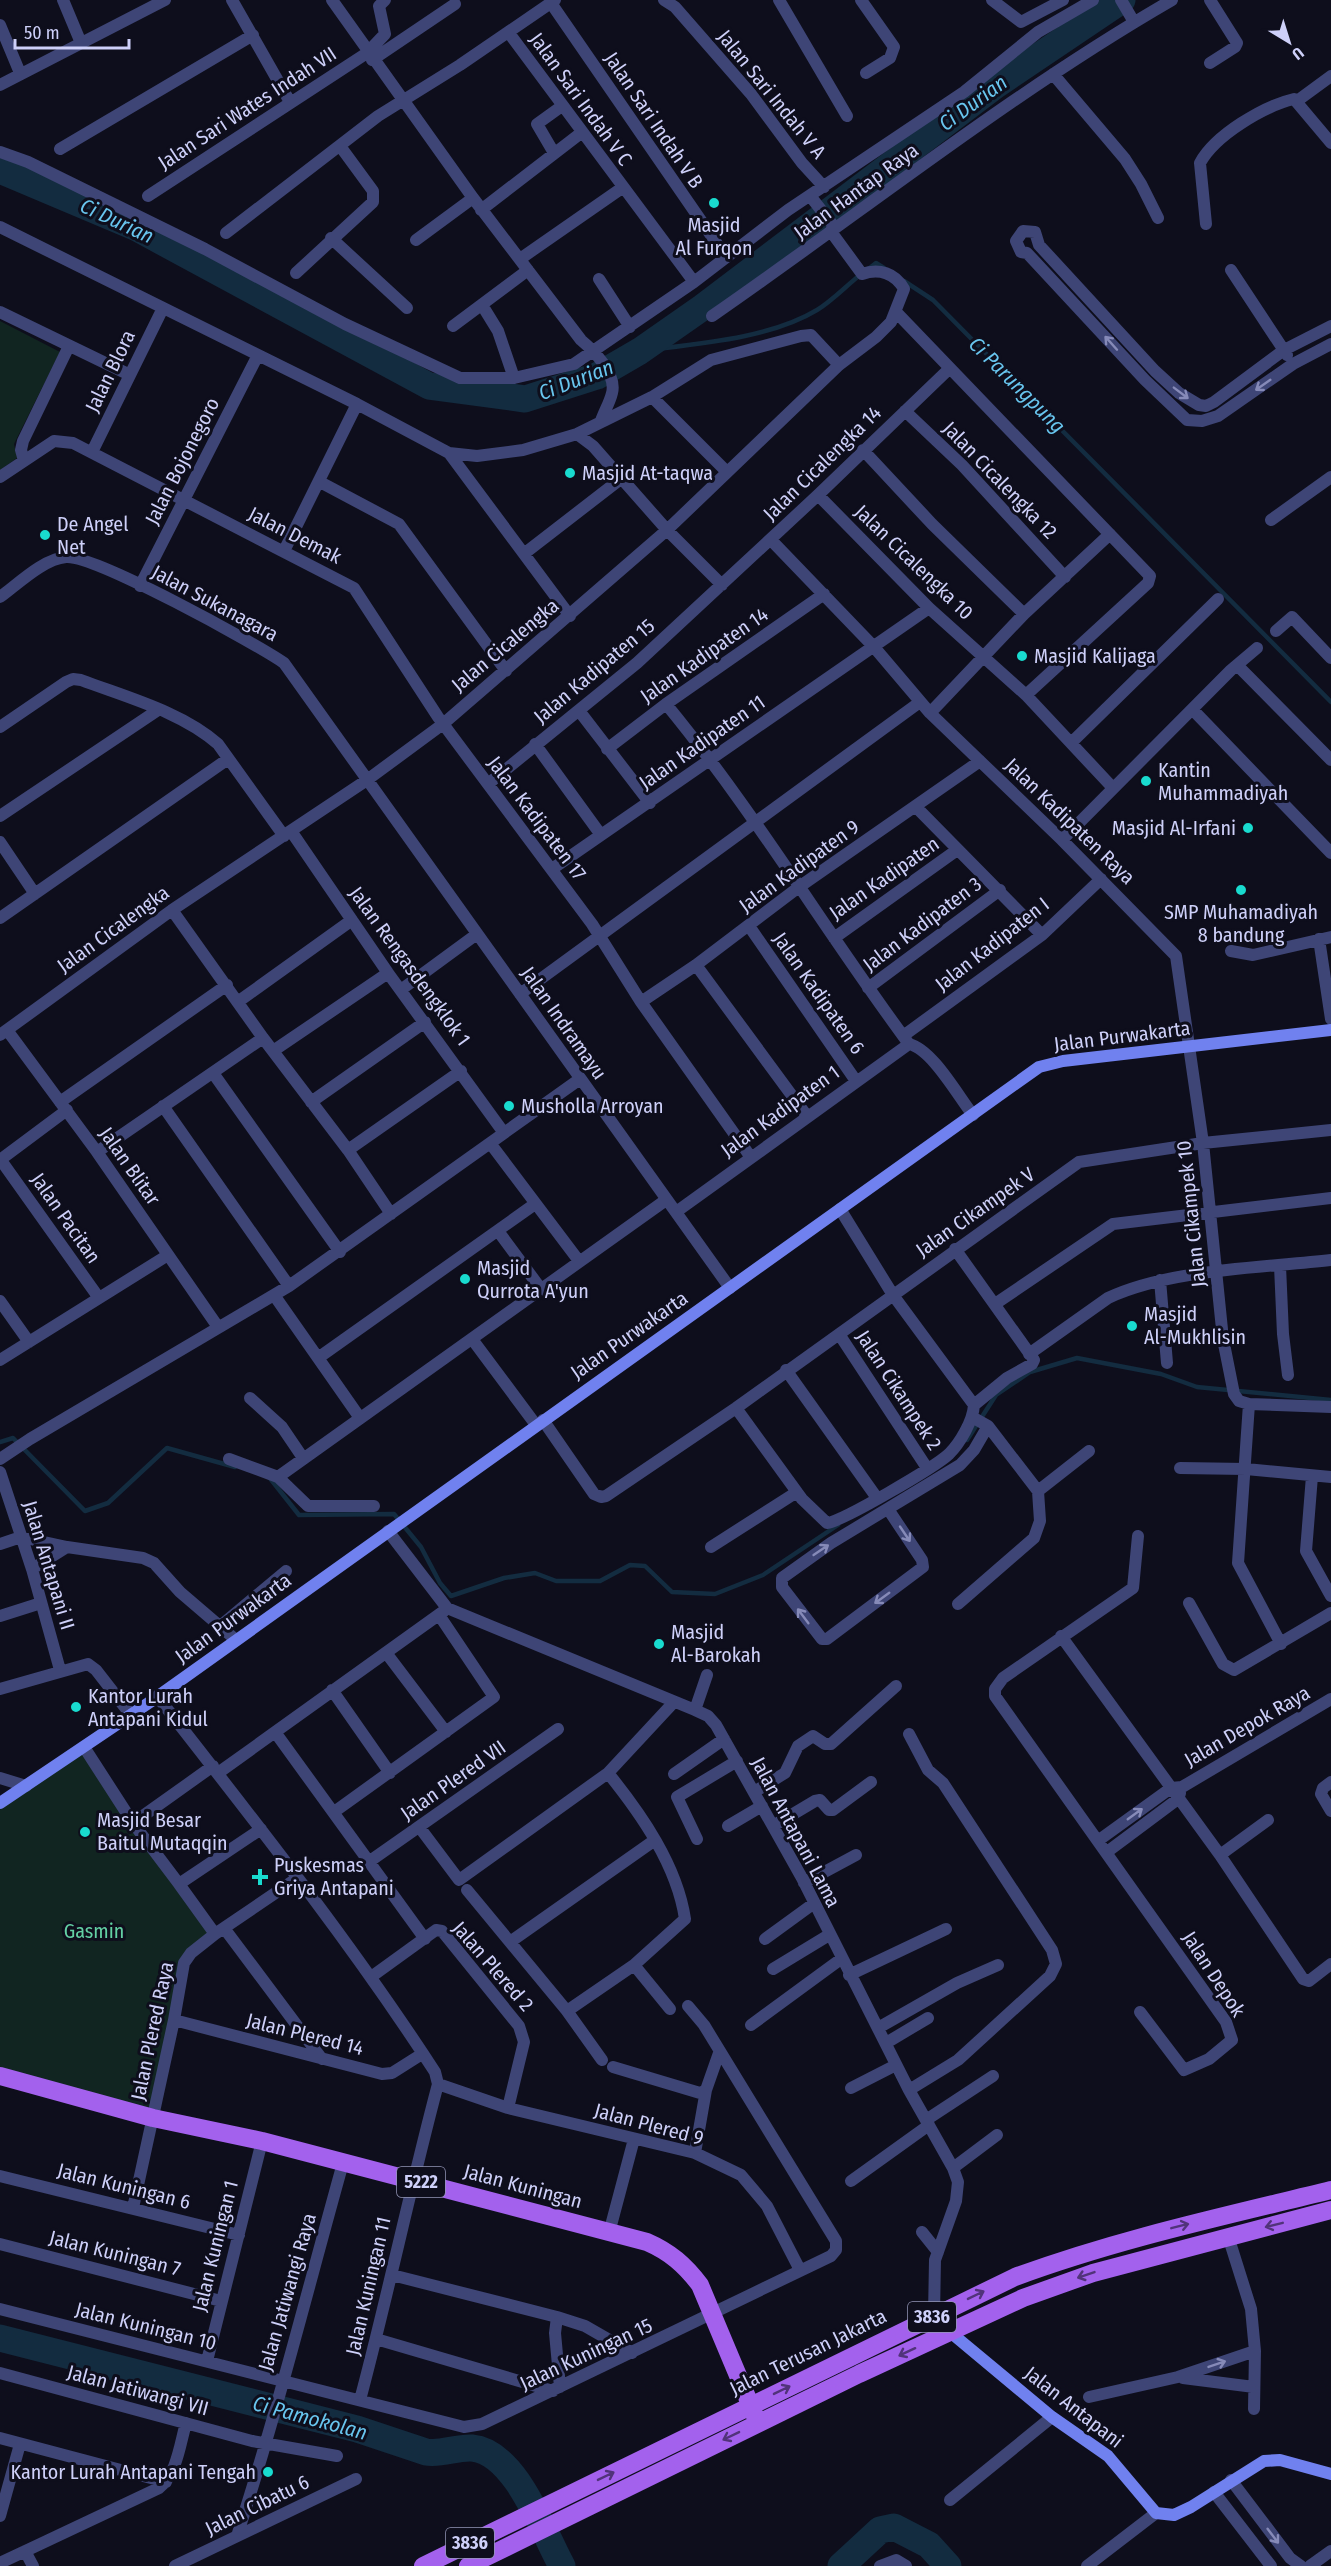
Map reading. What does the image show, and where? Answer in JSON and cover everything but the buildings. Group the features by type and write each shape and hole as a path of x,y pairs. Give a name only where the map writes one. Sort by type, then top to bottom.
{"main road":[{"name":"Jalan Kuningan","path":"0,2076 153,2118 262,2141 413,2180 647,2242 667,2251 686,2267 700,2285 758,2423"},
{"name":"Jalan Terusan Jakarta","path":"423,2566 1015,2277 1071,2256 1143,2235 1331,2190"},
{"name":"3836","path":"475,2565 758,2423 1023,2298 1093,2273 1149,2257 1331,2210"},
{"path":"1143,2235 1149,2257"}],"street":[{"path":"63,0 81,43"},
{"path":"0,85 165,0"},
{"path":"232,0 290,102"},
{"path":"332,0 473,198 581,340 596,353 612,388 601,421"},
{"path":"370,56 385,34 379,6 385,0"},
{"path":"779,0 847,116"},
{"path":"861,0 894,47 890,58 866,73"},
{"path":"992,0 1038,33"},
{"path":"1021,22 1063,0"},
{"path":"0,152 28,162 205,249 345,324 460,378 514,378 574,364 596,353 788,210 813,200 824,187 963,92 1038,33 1093,0"},
{"path":"1121,0 1133,20"},
{"name":"Jalan Hantap Raya","path":"712,316 832,228 1053,74 1133,20 1172,0"},
{"path":"1210,0 1237,43 1210,63"},
{"path":"226,233 402,99 509,33 553,1"},
{"name":"Jalan Sari Indah V B","path":"553,1 726,257"},
{"name":"Jalan Sari Indah V A","path":"668,1 752,94 801,163 824,187"},
{"name":"Jalan Sari Wates Indah VII","path":"148,196 290,102 455,4"},
{"path":"0,25 20,73"},
{"name":"Jalan Sari Indah V C","path":"509,33 580,133 694,282"},
{"path":"60,149 253,35"},
{"path":"1053,74 1125,159 1142,184 1158,218"},
{"path":"1297,101 1331,76"},
{"path":"1206,224 1199,170 1204,156 1242,122 1270,107 1293,99 1331,143"},
{"path":"554,153 537,124 562,106"},
{"path":"482,210 580,133"},
{"path":"296,273 331,238 370,205 374,198 373,191 340,146"},
{"path":"520,259 622,188"},
{"path":"416,240 473,198"},
{"name":"Jalan Cicalengka","path":"3,1033 172,910 367,780 443,724 667,530 839,365 876,337 891,322 902,299 903,285 892,276 878,270 862,274 853,264 813,200"},
{"path":"0,227 357,404 449,453 477,456 523,450 577,435 652,397 711,360 801,336 811,335 839,365"},
{"path":"1331,326 1284,350 1206,406 1199,405 1179,393 1155,371 1039,245 1035,232 1023,231 1018,235 1017,247 1027,254 1145,380 1187,420 1202,421 1218,416 1293,364 1331,344"},
{"path":"331,238 407,308"},
{"path":"1027,254 1033,252 1039,245"},
{"path":"453,326 528,270"},
{"path":"1231,270 1293,364"},
{"path":"599,279 630,327"},
{"path":"482,305 498,331 514,378"},
{"name":"Jalan Blora","path":"92,452 163,308"},
{"path":"0,312 130,375"},
{"path":"896,312 1149,574 1150,581 1026,695"},
{"path":"0,477 24,461 21,450 23,441 69,346"},
{"name":"Jalan Bojonegoro","path":"140,586 258,355"},
{"name":"Jalan Cicalengka 14","path":"722,585 949,369"},
{"path":"1145,380 1155,371"},
{"path":"652,397 727,472"},
{"path":"284,551 357,404"},
{"name":"Jalan Cicalengka 12","path":"905,411 962,465 1065,577"},
{"path":"577,435 593,446 667,530 722,585"},
{"name":"Jalan Demak","path":"24,461 54,441 73,443 354,588 443,724"},
{"path":"862,450 1024,614"},
{"path":"449,453 570,616"},
{"path":"1271,520 1331,477"},
{"path":"525,553 622,478"},
{"path":"320,482 399,524 506,671"},
{"name":"Jalan Cicalengka 10","path":"818,495 929,608 1026,695 1113,788"},
{"path":"930,713 1024,614 1110,534"},
{"name":"Jalan Kadipaten Raya","path":"771,540 874,647 930,713 1062,840 1176,956 1189,1047"},
{"name":"Jalan Sukanagara","path":"0,597 45,566 64,557 80,558 140,586 265,650 284,663 367,780"},
{"name":"Jalan Kadipaten 15","path":"488,784 535,744 580,712 722,585"},
{"name":"Jalan Kadipaten 14","path":"608,749 666,704 824,594"},
{"path":"1071,743 1218,599"},
{"name":"Jalan Kadipaten 11","path":"552,869 929,608"},
{"path":"1276,631 1292,617 1331,658"},
{"path":"1062,840 1237,665 1257,648"},
{"path":"1237,665 1331,760"},
{"name":"Jalan Rengasdengklok 1","path":"0,727 74,679 158,710 207,734 218,744 287,833 501,1129"},
{"path":"520,994 921,702"},
{"path":"666,704 711,759 906,1040 918,1046 930,1058 973,1115"},
{"path":"0,816 158,710"},
{"path":"1192,710 1331,853"},
{"path":"580,712 650,803"},
{"name":"Jalan Kadipaten 17","path":"443,724 552,869 641,1002 750,1156"},
{"path":"535,744 601,835"},
{"path":"0,918 228,759"},
{"name":"Jalan Kadipaten 9","path":"641,1002 696,965 799,887 980,761"},
{"name":"Jalan Indramayu","path":"367,780 730,1288"},
{"path":"916,807 1042,934"},
{"path":"0,842 35,894"},
{"name":"Jalan Kadipaten","path":"834,938 957,850"},
{"name":"Jalan Kadipaten I","path":"906,1040 1042,934 1101,879"},
{"name":"Jalan Kadipaten 3","path":"868,988 1000,890"},
{"path":"172,910 239,1001 273,1052 348,1150 391,1214"},
{"path":"239,1001 352,921"},
{"name":"Jalan Kadipaten 6","path":"749,926 856,1081"},
{"path":"402,989 477,934"},
{"path":"1231,951 1252,955 1325,938 1331,1019"},
{"path":"696,965 807,1116"},
{"path":"273,1052 388,973"},
{"path":"0,1160 64,1106 227,985"},
{"path":"311,1102 425,1022"},
{"name":"Jalan Purwakarta","path":"0,1803 158,1696 1039,1067 1063,1061 1331,1030"},
{"name":"Jalan Blitar","path":"3,1033 64,1106 218,1327"},
{"path":"97,1152 263,1038"},
{"name":"Jalan Kadipaten 1","path":"676,1212 856,1081 906,1040"},
{"name":"Jalan Cikampek 10","path":"1189,1047 1203,1143 1223,1339 1233,1389 1238,1400 1249,1404"},
{"path":"348,1150 461,1071"},
{"path":"213,1073 340,1252"},
{"path":"0,1460 11,1450 289,1286 340,1252 490,1143 501,1129 580,1079"},
{"path":"164,1106 289,1286"},
{"path":"1203,1143 1331,1130"},
{"path":"490,1143 579,1261"},
{"name":"Jalan Cikampek V","path":"540,1423 594,1494 601,1497 736,1408 1079,1162 1203,1143"},
{"name":"Jalan Pacitan","path":"0,1160 99,1298"},
{"path":"995,1304 1113,1224 1331,1198"},
{"path":"278,1477 666,1200"},
{"path":"318,1358 535,1204"},
{"path":"840,1209 893,1295 979,1418 1038,1491 1040,1521 1034,1538 958,1604"},
{"path":"498,1231 542,1289"},
{"path":"736,1408 797,1492 822,1520 831,1522 951,1452 1008,1378 1032,1364 1034,1360 955,1249"},
{"path":"0,1360 168,1255"},
{"path":"1029,1354 1108,1298 1160,1281 1331,1260"},
{"path":"1280,1266 1283,1334 1288,1376"},
{"path":"1160,1281 1167,1363"},
{"path":"274,1295 360,1418"},
{"path":"0,1301 29,1342"},
{"name":"Jalan Cikampek 2","path":"839,1334 927,1468"},
{"path":"472,1339 540,1423"},
{"path":"786,1370 877,1497"},
{"path":"250,1398 282,1427 303,1458"},
{"path":"1281,1644 1238,1563 1249,1404 1331,1407"},
{"path":"888,1509 922,1560 923,1567 827,1639 822,1639 782,1587 782,1578 831,1543 960,1465 974,1450 979,1418"},
{"path":"1038,1491 1089,1451"},
{"path":"229,1459 278,1477 308,1506 374,1506"},
{"path":"1180,1468 1246,1469 1331,1478"},
{"name":"Jalan Antapani II","path":"0,1472 32,1569 60,1670"},
{"path":"1312,1476 1306,1551 1331,1596"},
{"path":"711,1547 797,1492"},
{"path":"334,1812 495,1697 391,1529"},
{"path":"1138,1536 1133,1588 1061,1636 1177,1791 1304,1979 1309,1981 1331,1964"},
{"path":"0,1544 21,1537 67,1547 143,1558 154,1563 180,1592 236,1640"},
{"path":"32,1569 67,1547"},
{"path":"219,1626 286,1571"},
{"path":"0,1616 41,1603"},
{"path":"1189,1603 1223,1664 1231,1670 1281,1644 1331,1613"},
{"path":"132,1823 275,1732 332,1690 387,1654 443,1611"},
{"name":"Jalan Antapani Lama","path":"443,1611 708,1716 754,1791 804,1883 849,1976 879,2028 896,2066 954,2168 958,2182 956,2201 938,2252 934,2315"},
{"name":"Jalan Depok","path":"1061,1636 1003,1678 995,1689 995,1696 1226,2022 1232,2040 1209,2059 1184,2070 1140,2012"},
{"path":"387,1654 446,1732"},
{"path":"0,1689 82,1664 92,1665 131,1715"},
{"path":"695,1710 707,1675"},
{"path":"754,1791 785,1773 798,1746 813,1736 827,1745 831,1744 896,1686"},
{"path":"332,1690 390,1773"},
{"path":"158,1696 371,1977 435,2072 438,2084"},
{"name":"Jalan Depok Raya","path":"1177,1791 1331,1699"},
{"path":"420,1828 459,1880 608,1773 674,1702"},
{"name":"Jalan Plered VII","path":"370,1861 558,1729"},
{"path":"275,1732 425,1938"},
{"path":"909,1734 928,1770 943,1783 1046,1941 1056,1958 1056,1964 1050,1976 958,2060 909,2090"},
{"path":"674,1774 724,1739"},
{"path":"84,1747 132,1823 178,1884 219,1931 322,2060"},
{"path":"697,1839 677,1797 737,1761"},
{"path":"567,2011 634,1965 685,1919 682,1898 655,1840 608,1773"},
{"path":"0,1778 26,1786"},
{"path":"773,1826 815,1801 820,1800 829,1810 833,1810 871,1782"},
{"path":"1328,1784 1321,1794 1331,1811"},
{"path":"1099,1840 1177,1791"},
{"path":"1107,1852 1177,1791"},
{"path":"728,1826 762,1806"},
{"path":"1220,1855 1268,1820"},
{"path":"178,1884 261,1829"},
{"path":"510,1942 655,1840"},
{"path":"804,1883 856,1855"},
{"name":"Jalan Plered Raya","path":"133,2208 174,2020 184,1963 191,1953 219,1931 296,1879"},
{"path":"467,1890 608,2063 700,2093 706,2090"},
{"path":"765,1939 813,1904"},
{"path":"849,1976 946,1929"},
{"name":"Jalan Plered 2","path":"371,1977 436,1930 442,1931 519,2026 523,2036 524,2042 508,2108"},
{"path":"773,1969 829,1935"},
{"path":"751,2025 841,1959"},
{"path":"634,1965 670,2009"},
{"path":"879,2028 957,1983 998,1965"},
{"path":"688,2006 704,2025 719,2053 706,2090 695,2153"},
{"path":"886,2043 928,2019"},
{"name":"Jalan Plered 14","path":"174,2020 382,2074 392,2073 422,2054"},
{"name":"Jalan Kuningan 15","path":"473,2427 714,2314 831,2256 836,2250 836,2241 719,2053"},
{"path":"851,2088 896,2066"},
{"path":"851,2181 993,2076"},
{"name":"Jalan Plered 9","path":"438,2084 508,2108 695,2153 741,2175 766,2206 800,2270"},
{"name":"Jalan Kuningan 11","path":"360,2400 438,2084"},
{"path":"954,2168 997,2135"},
{"path":"609,2233 634,2139"},
{"name":"Jalan Kuningan 1","path":"207,2361 262,2141"},
{"name":"Jalan Jatiwangi Raya","path":"237,2536 267,2442 281,2383 343,2163"},
{"name":"Jalan Kuningan 6","path":"0,2176 239,2235"},
{"path":"922,2232 938,2252"},
{"path":"1228,2236 1251,2309 1255,2351 1254,2409"},
{"name":"Jalan Kuningan 7","path":"0,2244 221,2301"},
{"path":"392,2275 585,2326 632,2353"},
{"name":"Jalan Kuningan 10","path":"0,2309 207,2361 281,2383 473,2427"},
{"path":"376,2339 557,2389 555,2333 557,2317"},
{"name":"Jalan Antapani","path":"950,2332 1052,2417 1108,2456 1156,2513"},
{"path":"1089,2397 1178,2377 1255,2351"},
{"name":"Jalan Jatiwangi VII","path":"0,2373 186,2423 337,2456"},
{"path":"1178,2377 1254,2387"},
{"path":"950,2500 1052,2417"},
{"path":"0,2563 81,2526 166,2482 173,2468 186,2423"},
{"path":"0,2439 166,2482"},
{"path":"1,2508 20,2444"},
{"path":"1087,2566 1156,2513 1174,2514 1264,2461 1280,2460 1331,2474"},
{"name":"Jalan Cibatu 6","path":"175,2566 356,2479"},
{"path":"1231,2480 1290,2558 1300,2566"},
{"path":"1214,2492 1270,2566"},
{"path":"25,2551 33,2566"},
{"path":"1310,2566 1331,2551"},
{"path":"880,2566 901,2563"}],"green space":[{"path":"0,321 60,352 14,444 17,458 0,470"},
{"name":"Gasmin","path":"84,1747 215,1934 184,1963 153,2118 0,2075 0,1802"}],"waterway":[{"name":"Ci Durian","path":"0,170 135,227 429,386 525,399 597,376 640,351 703,307 996,85 1122,0"},
{"name":"Ci Parungpung","path":"867,270 876,263 884,268"},
{"name":"Ci Parungpung","path":"640,351 708,343 777,328 817,310 860,275"},
{"name":"Ci Parungpung","path":"904,281 933,300 1331,702"},
{"path":"967,1440 996,1395 1030,1372 1077,1358 1161,1374 1197,1387 1331,1400"},
{"path":"0,1442 13,1438 85,1511 108,1503 167,1448 235,1467"},
{"path":"269,1477 299,1515 394,1514 421,1547 440,1583 451,1596 504,1578 535,1573 556,1581 600,1581 630,1565 645,1566 672,1592 715,1594 763,1575 838,1525"},
{"name":"Ci Pamokolan","path":"0,2338 357,2429 426,2452 472,2448 488,2453 502,2463 515,2478 537,2515 562,2566"},
{"name":"Ci Pamokolan","path":"841,2566 880,2530 894,2527 929,2545 948,2566"}],"place":[{"name":"Masjid Al Furqon","path":"714,203"},
{"name":"Masjid At-taqwa","path":"570,473"},
{"name":"De Angel Net","path":"45,535"},
{"name":"Masjid Kalijaga","path":"1022,656"},
{"name":"Kantin Muhammadiyah","path":"1146,781"},
{"name":"Masjid Al-Irfani","path":"1248,828"},
{"name":"SMP Muhamadiyah 8 bandung","path":"1241,890"},
{"name":"Musholla Arroyan","path":"509,1106"},
{"name":"Masjid Qurrota A'yun","path":"465,1279"},
{"name":"Masjid Al-Mukhlisin","path":"1132,1326"},
{"name":"Masjid Al-Barokah","path":"659,1644"},
{"name":"Kantor Lurah Antapani Kidul","path":"76,1707"},
{"name":"Masjid Besar Baitul Mutaqqin","path":"85,1832"},
{"name":"Puskesmas Griya Antapani","path":"260,1877"},
{"name":"Kantor Lurah Antapani Tengah","path":"268,2472"}]}
